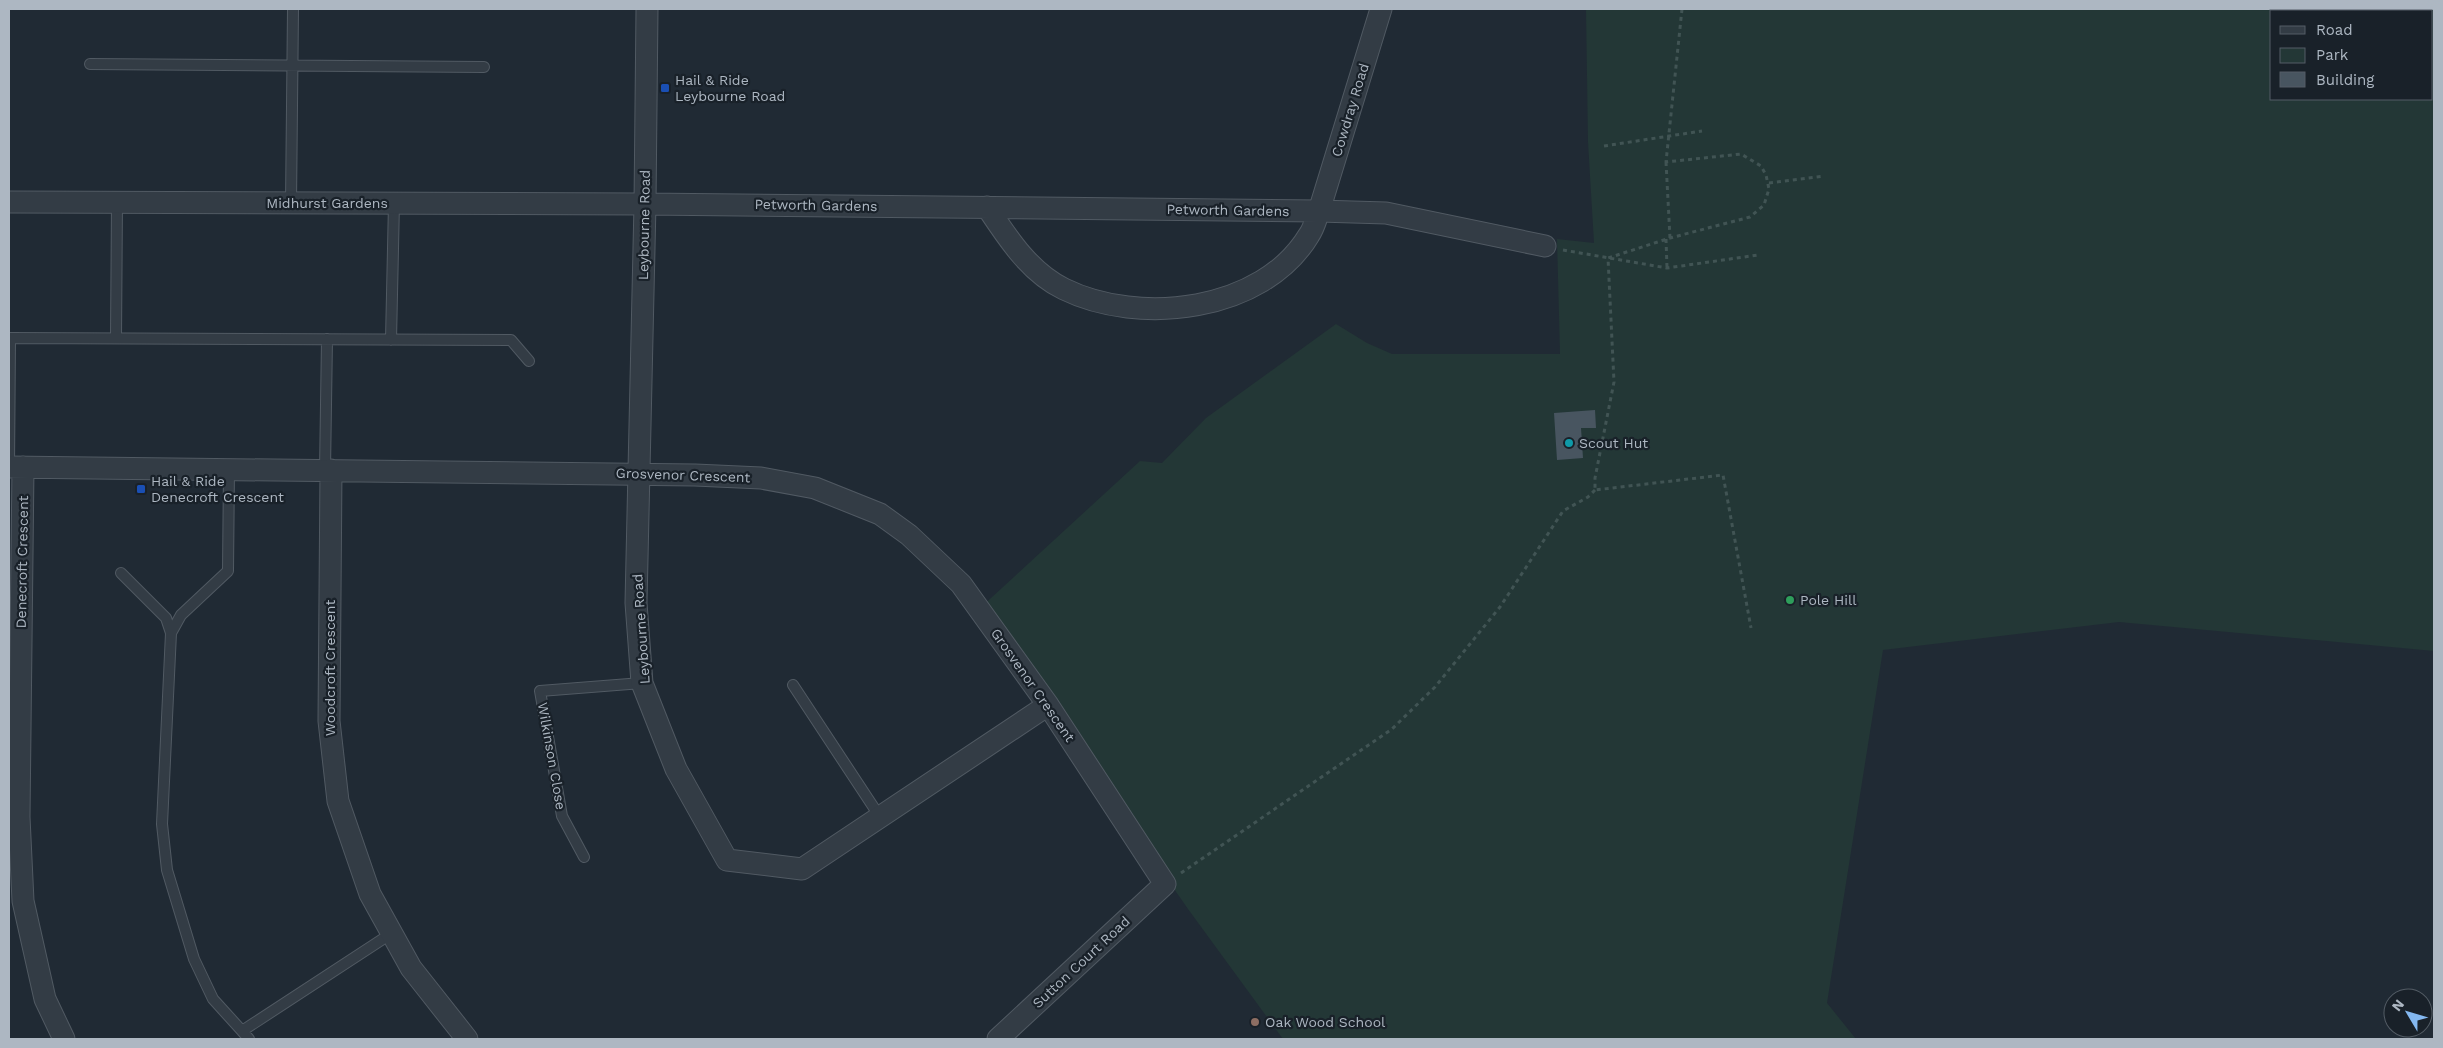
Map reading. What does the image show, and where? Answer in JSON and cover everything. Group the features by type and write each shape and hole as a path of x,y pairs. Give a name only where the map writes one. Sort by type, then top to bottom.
{"street":[{"name":"Leybourne Road","path":"647,9 645,204 636,603 642,683 676,769 727,860 802,869 1048,705"},
{"name":"Cowdray Road","path":"1319,211 1381,9"},
{"name":"Midhurst Gardens","path":"9,202 645,204"},
{"name":"Petworth Gardens","path":"645,204 1386,213 1545,246"},
{"path":"987,207 1011,242 1035,268 1062,288 1090,300 1121,306 1156,309 1191,308 1224,299 1260,282 1288,260 1309,235 1319,211"},
{"name":"Grosvenor Crescent","path":"14,467 638,474 761,478 815,488 880,514 909,535 961,584 1048,705 1165,884"},
{"name":"Denecroft Crescent","path":"14,467 19,817 15,855 41,982 46,999 64,1039"},
{"name":"Woodcroft Crescent","path":"328,470 329,722 338,801 370,894 411,968 467,1039"},
{"name":"Sutton Court Road","path":"998,1039 1165,884"}],"lane":[{"path":"291,203 293,9"},
{"path":"90,64 484,67"},
{"path":"116,338 117,202"},
{"path":"391,340 394,203"},
{"path":"14,467 10,338 510,340 529,361"},
{"path":"327,339 328,470"},
{"path":"171,632 181,615 228,571 229,469"},
{"path":"122,573 166,618 171,632 162,824 167,870 194,959 213,999 249,1039"},
{"name":"Wilkinson Close","path":"584,857 562,816 540,691 642,683"},
{"path":"793,686 880,817"},
{"path":"242,1031 392,934"}],"path":[{"path":"1667,268 1666,162 1682,9"},
{"path":"1604,146 1668,138 1702,131"},
{"path":"1608,258 1668,238 1750,217 1764,205 1769,183 1761,166 1741,154 1666,162"},
{"path":"1769,183 1824,176"},
{"path":"1545,246 1667,268 1758,255"},
{"path":"1595,490 1595,478 1614,382 1608,258"},
{"path":"1165,884 1392,729 1435,687 1500,607 1563,511 1588,497 1595,490 1723,475 1751,628"}],"green space":[{"path":"1586,9 2434,9 2434,651 2119,622 1883,650 1827,1003 1856,1039 1283,1039 1188,909 979,609 1140,461 1162,463 1206,418 1336,324 1367,343 1392,354 1560,354 1557,239 1594,243 1588,142"}],"building":[{"name":"Scout Hut","path":"1595,410 1596,428 1581,428 1583,458 1557,460 1554,413"}],"place":[{"name":"Hail & Ride Leybourne Road","path":"665,88"},
{"name":"Scout Hut","path":"1569,443"},
{"name":"Hail & Ride Denecroft Crescent","path":"141,489"},
{"name":"Pole Hill","path":"1790,600"},
{"name":"Oak Wood School","path":"1255,1022"}]}
